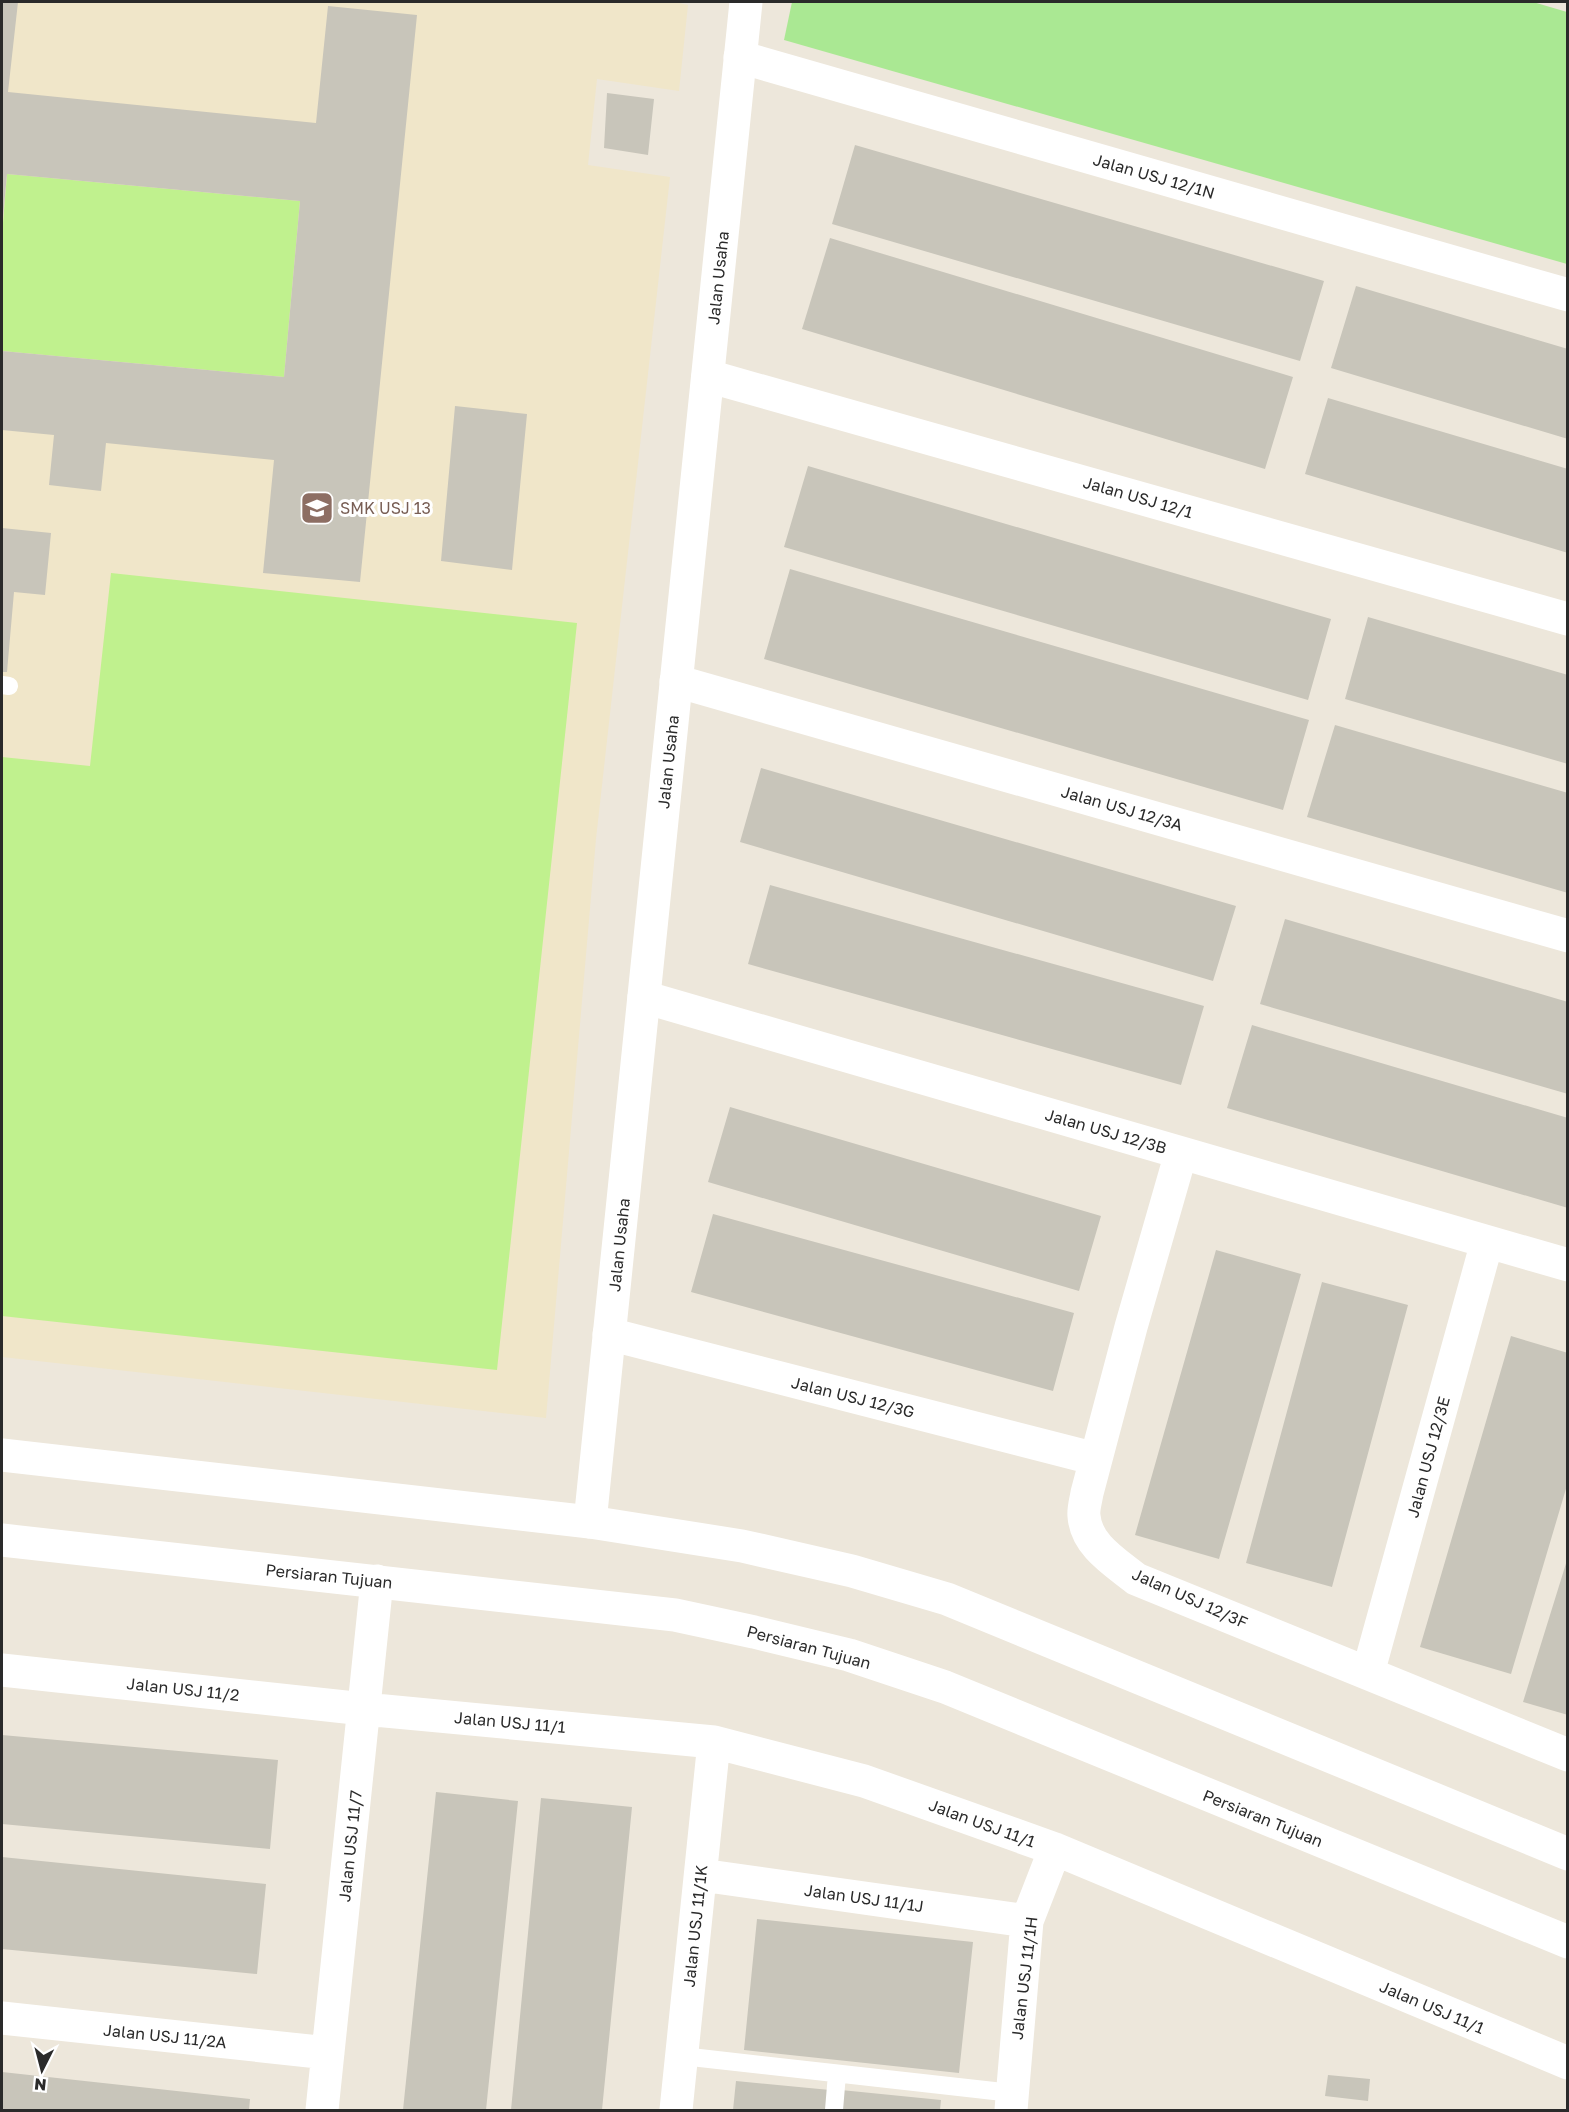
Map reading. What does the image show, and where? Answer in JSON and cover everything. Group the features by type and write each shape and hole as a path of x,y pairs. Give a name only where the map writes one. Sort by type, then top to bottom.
{"street":[{"name":"Jalan Usaha","path":"590,1522 746,2"},
{"name":"Jalan USJ 12/1N","path":"740,57 1568,294"},
{"name":"Jalan USJ 12/1","path":"708,376 1568,619"},
{"name":"Jalan USJ 12/3A","path":"676,681 1568,936"},
{"name":"Jalan USJ 12/3B","path":"644,997 1568,1265"},
{"name":"Jalan USJ 12/3F","path":"1181,1153 1087,1492 1083,1515 1090,1538 1136,1579 1568,1755"},
{"name":"Jalan USJ 12/3E","path":"1368,1672 1487,1242"},
{"name":"Jalan USJ 12/3G","path":"609,1334 1096,1459"},
{"path":"2,1455 590,1522 742,1546 852,1571 946,1599 1568,1854"},
{"name":"Persiaran Tujuan","path":"2,1540 675,1615 849,1655 945,1687 1568,1942"},
{"name":"Jalan USJ 11/7","path":"322,2110 377,1581"},
{"name":"Jalan USJ 11/2","path":"2,1670 364,1709"},
{"name":"Jalan USJ 11/1","path":"364,1709 714,1742 864,1781 1055,1849 1568,2063"},
{"name":"Jalan USJ 11/1K","path":"676,2110 714,1742"},
{"name":"Jalan USJ 11/1H","path":"1011,2102 1027,1921 1055,1849"},
{"name":"Jalan USJ 11/1J","path":"701,1875 1027,1921"},
{"name":"Jalan USJ 11/2A","path":"2,2018 328,2053"}],"lane":[{"path":"682,2056 837,2074 1011,2102"},
{"path":"834,2110 837,2074"}],"shaded area":[{"name":"SMK USJ 13","path":"2,2 675,2 688,5 679,91 597,79 588,165 670,177 596,839 546,1418 2,1357"}],"green space":[{"path":"792,2 1533,2 1567,12 1567,264 784,40"},
{"path":"7,174 300,201 284,377 2,351 2,235"},
{"path":"111,573 577,623 497,1370 2,1316 2,757 90,766"}],"building":[{"path":"2,2 18,2 8,92 316,123 328,6 417,15 360,582 263,573 274,460 106,443 101,491 49,485 54,435 2,430 2,351 284,377 300,201 7,174 2,217"},
{"path":"607,93 654,99 648,155 604,148"},
{"path":"855,145 1324,281 1300,361 832,224"},
{"path":"830,238 1293,377 1265,469 802,329"},
{"path":"1356,286 1568,349 1568,439 1331,368"},
{"path":"1328,398 1568,469 1568,553 1305,474"},
{"path":"455,406 527,414 512,570 441,561"},
{"path":"808,466 1331,619 1308,700 784,547"},
{"path":"2,528 51,533 45,595 14,592 7,672 2,672"},
{"path":"790,569 1309,720 1283,810 764,659"},
{"path":"1368,617 1568,675 1568,764 1345,699"},
{"path":"1335,725 1568,793 1568,893 1307,817"},
{"path":"761,768 1236,906 1213,981 740,842"},
{"path":"770,885 1204,1006 1181,1085 748,964"},
{"path":"1285,919 1568,1002 1568,1094 1260,1004"},
{"path":"1252,1025 1568,1118 1568,1208 1227,1108"},
{"path":"730,1107 1101,1216 1079,1291 708,1182"},
{"path":"713,1214 1074,1313 1053,1391 691,1292"},
{"path":"1216,1250 1301,1274 1219,1559 1135,1535"},
{"path":"1322,1282 1408,1305 1332,1587 1246,1563"},
{"path":"1511,1336 1568,1353 1568,1482 1511,1674 1420,1647"},
{"path":"1568,1557 1568,1715 1523,1702"},
{"path":"2,1735 278,1760 270,1849 2,1824"},
{"path":"436,1792 518,1801 486,2110 403,2110"},
{"path":"541,1798 632,1807 602,2110 511,2110"},
{"path":"2,1857 266,1884 257,1974 2,1949"},
{"path":"757,1919 973,1942 959,2073 744,2050"},
{"path":"2,2072 250,2099 249,2110 2,2110"},
{"path":"1328,2075 1370,2079 1368,2101 1325,2096"},
{"path":"736,2081 830,2090 828,2110 733,2110"},
{"path":"841,2090 941,2100 940,2110 839,2110"}],"place":[{"name":"SMK USJ 13","path":"317,508"}]}
